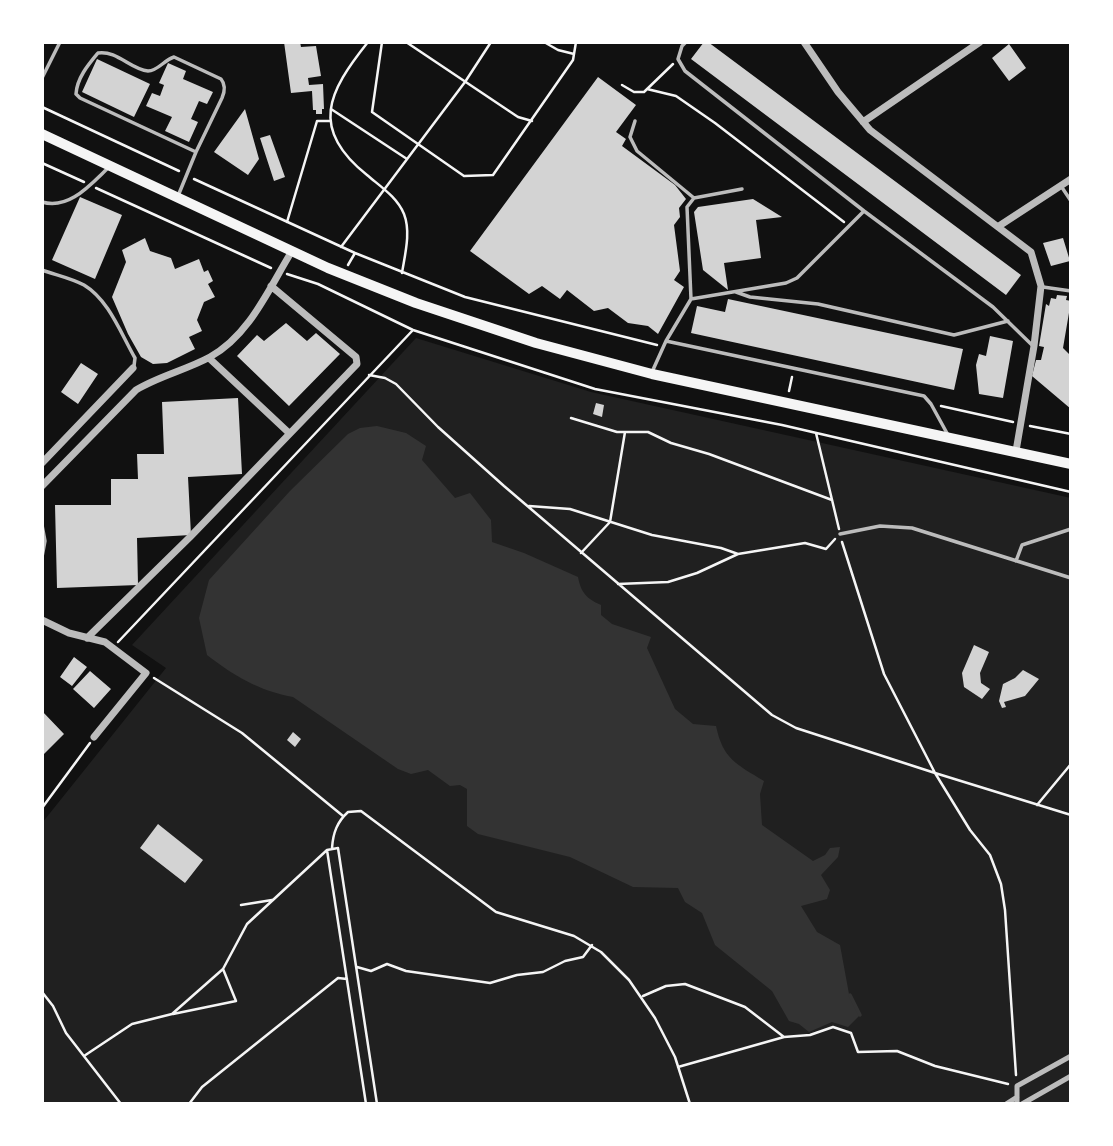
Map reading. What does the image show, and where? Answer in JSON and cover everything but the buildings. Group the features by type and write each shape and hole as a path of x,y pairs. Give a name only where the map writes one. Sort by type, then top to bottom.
{"main road":[{"path":"42,134 328,268 465,320 571,354 652,374 1071,464"}],"street":[{"path":"804,42 838,92 863,122 890,146 1031,252 1041,286 1016,451"},
{"path":"863,122 977,43"},
{"path":"999,226 1071,180"},
{"path":"42,486 136,390 152,380 209,358 227,345 246,326 292,251"},
{"path":"87,638 190,537 358,360 271,286"},
{"path":"209,358 289,433"},
{"path":"42,463 133,368"},
{"path":"42,620 69,633 114,647 146,673 94,737"},
{"path":"1019,1102 1017,1086 1071,1056"},
{"path":"1006,1104 1019,1102 1071,1076"}],"lane":[{"path":"42,78 60,42"},
{"path":"686,42 678,59 685,71 864,211 993,306 1034,346"},
{"path":"177,198 225,92 221,79 174,57 163,62 158,68 147,71 108,53 98,53 84,70 76,94 196,152"},
{"path":"635,121 630,137 637,151 694,198"},
{"path":"42,202 46,204 71,200 109,166"},
{"path":"1060,187 1071,201"},
{"path":"652,374 653,366 666,341 691,299 687,207 694,198 742,189"},
{"path":"691,299 786,283 797,278 864,211"},
{"path":"42,270 82,284 95,292 103,301 135,358 133,368"},
{"path":"1041,286 1071,290"},
{"path":"733,292 750,297 818,304 954,335 1008,321"},
{"path":"666,341 924,396 949,436"},
{"path":"42,525 45,541 42,556"},
{"path":"840,534 880,526 912,528 1071,578"},
{"path":"1016,561 1022,545 1071,529"}],"path":[{"path":"42,107 402,273 407,244 406,220 400,206 347,156 335,139 329,121 344,74 368,42"},
{"path":"382,42 372,112 464,176 493,175 573,60 576,42"},
{"path":"406,42 518,117 532,121"},
{"path":"341,247 465,82 491,42"},
{"path":"544,42 558,50 574,54"},
{"path":"622,85 634,93 643,92 678,59"},
{"path":"647,89 676,96 849,226"},
{"path":"331,109 407,159"},
{"path":"287,222 317,121 329,121"},
{"path":"114,647 413,330"},
{"path":"369,375 385,378 396,384 438,427 526,506 772,715 796,727 1071,815"},
{"path":"571,418 617,432 648,432 671,443 709,454 832,500"},
{"path":"582,553 610,522 625,432"},
{"path":"678,1067 784,1037 810,1035 833,1027 851,1033 858,1052 897,1051 935,1066 1017,1086 1001,884 990,855 970,830 935,773 884,674 840,534 816,433"},
{"path":"526,506 570,509 652,536 721,548 738,554"},
{"path":"618,584 667,582 697,573 738,554 806,543 826,549 840,534"},
{"path":"146,673 242,733 343,816"},
{"path":"42,808 94,737"},
{"path":"1037,805 1071,764"},
{"path":"366,1104 330,849 343,816 348,811 355,810 367,815 496,912 573,936 592,945 614,964 642,997 666,1038 690,1104"},
{"path":"172,1014 223,969 247,924 330,849 338,848 377,1104"},
{"path":"242,905 272,900"},
{"path":"356,966 372,971 387,964 407,971 490,983 517,975 543,972 565,961 583,957 592,945"},
{"path":"83,1056 132,1024 236,1001 223,969"},
{"path":"189,1104 202,1087 338,978 347,979"},
{"path":"642,997 666,986 685,984 745,1007 784,1037"},
{"path":"42,992 60,1017 66,1032 121,1104"}],"shaded area":[{"path":"416,338 591,392 1071,498 1071,1104 42,1104 42,823 166,668 132,645"},
{"path":"377,426 406,433 426,446 422,460 455,498 470,493 491,520 492,542 578,577 585,595 601,605 601,615 612,624 651,637 647,648 675,709 693,724 716,726 723,746 732,760 764,781 760,794 762,825 813,861 825,855 830,848 840,847 838,857 821,875 830,890 827,899 801,906 817,932 840,945 849,994 860,1015 848,1027 832,1022 809,1032 799,1024 789,1021 772,991 715,945 702,913 685,902 678,888 633,887 570,857 478,834 467,826 467,789 460,785 450,786 428,770 411,774 398,769 293,697 269,691 247,681 207,655 199,618 209,580 290,491 348,434 360,428"}],"waterway":[{"path":"850,995 860,1015"}]}
